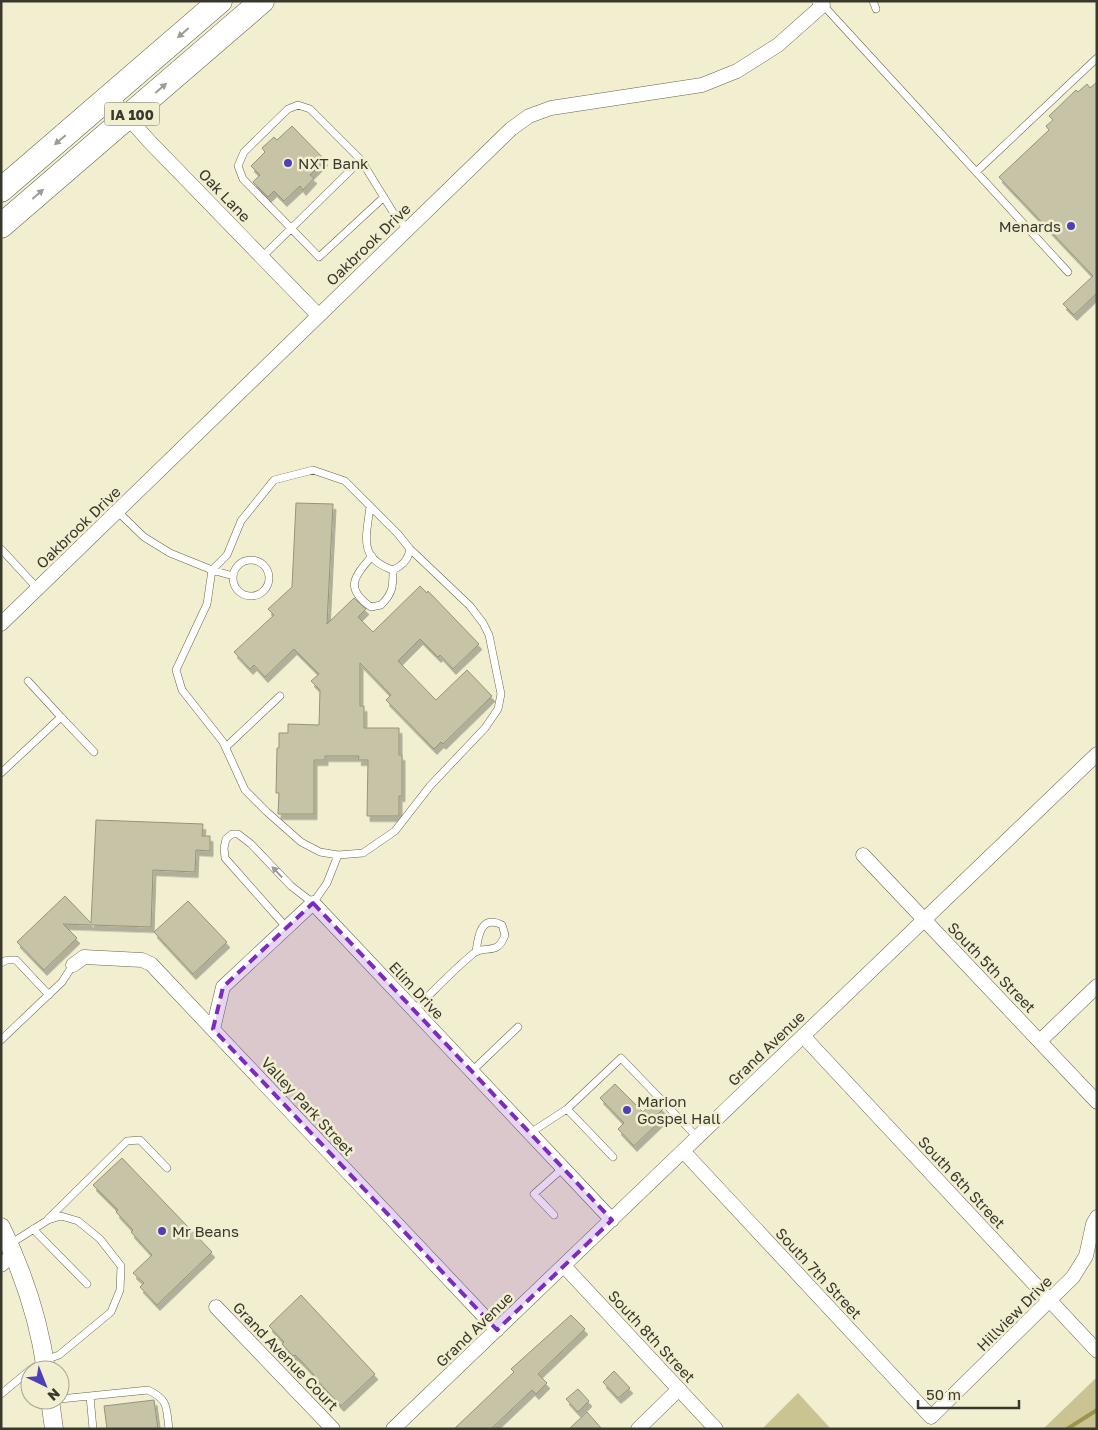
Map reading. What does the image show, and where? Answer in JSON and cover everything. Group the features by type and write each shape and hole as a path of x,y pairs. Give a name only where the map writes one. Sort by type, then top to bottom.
{"highway":[{"name":"IA 100","path":"1,190 220,1"},
{"name":"IA 100","path":"1,226 262,1"}],"street":[{"name":"Oakbrook Drive","path":"1,624 511,129 529,116 551,108 702,84 737,71 778,45 823,3"},
{"name":"Oak Lane","path":"110,97 149,141 318,315"},
{"name":"Grand Avenue","path":"393,1429 1097,754"},
{"name":"South 5th Street","path":"863,855 1097,1102"},
{"path":"213,1029 224,987 313,903"},
{"name":"Elim Drive","path":"313,903 612,1220"},
{"name":"Valley Park Street","path":"74,964 84,958 142,960 151,964 497,1330"},
{"path":"1040,1041 1097,986"},
{"name":"South 6th Street","path":"803,1036 1097,1351"},
{"name":"South 7th Street","path":"683,1151 931,1417"},
{"name":"Hillview Drive","path":"931,1417 1073,1277 1086,1256 1093,1224 1097,1217"},
{"path":"1,1227 8,1254 32,1301 45,1360"},
{"name":"South 8th Street","path":"564,1266 716,1429"},
{"name":"Grand Avenue Court","path":"216,1307 333,1429"},
{"path":"638,1429 679,1389"},
{"path":"51,1410 54,1429"}],"lane":[{"path":"873,1 876,9"},
{"path":"823,3 1068,272"},
{"path":"976,172 1097,58"},
{"path":"384,197 319,257 243,179 238,166 244,152 288,109 298,105 310,109 361,160 384,197 396,217 408,229"},
{"path":"262,257 361,160"},
{"path":"312,470 346,481 370,506 410,549 470,606 483,623 489,635 501,694 498,709 485,728 430,786 395,831 363,853 338,855 320,852 301,842 245,790 226,747 182,690 176,670 207,604 212,570 227,555 241,521 274,480 312,470"},
{"path":"370,506 367,550 378,562 393,570"},
{"path":"117,511 144,538 170,554 233,576"},
{"path":"1,549 38,589"},
{"path":"393,570 402,566 407,559 410,549"},
{"path":"372,556 358,574 354,584 355,591 361,599 371,606 382,605 390,596 393,570"},
{"path":"250,560 257,560 267,568 270,580 268,586 260,594 249,596 244,595 235,587 233,576 239,564 250,560"},
{"path":"28,682 94,752"},
{"path":"226,747 280,696"},
{"path":"1,773 61,718"},
{"path":"287,928 225,858 226,838 232,834 238,834 251,844 290,886 313,903 327,883 338,855"},
{"path":"414,1010 476,952 494,949 499,946 505,935 502,925 493,922 482,926 476,952"},
{"path":"1,963 8,960 16,960 49,995"},
{"path":"1,1040 62,982 74,964"},
{"path":"472,1071 518,1027"},
{"path":"530,1133 567,1109 620,1058 697,1137"},
{"path":"567,1109 613,1157"},
{"path":"48,1220 127,1141 140,1140 167,1168"},
{"path":"554,1216 534,1194 563,1168"},
{"path":"8,1254 33,1229 48,1220 61,1216 78,1221 100,1239 121,1266 120,1290 111,1312 52,1360"},
{"path":"33,1229 87,1284"},
{"path":"1,1394 20,1378"},
{"path":"70,1398 148,1390 160,1395 164,1400 169,1429"},
{"path":"90,1396 93,1429"}],"highlighted area":[{"path":"313,903 612,1220 497,1330 213,1029 223,987"}],"shaded area":[{"path":"1097,1377 1097,1429 1043,1429"},
{"path":"798,1393 831,1429 762,1429"}],"building":[{"name":"Menards","path":"1097,82 1097,293 1074,315 1063,304 1093,276 999,177 1049,130 1046,126 1053,120 1049,116 1076,90 1078,92 1087,84 1090,88"},
{"name":"NXT Bank","path":"292,126 325,160 310,175 314,178 303,190 300,186 284,201 274,191 268,197 253,182 260,175 251,166 265,152 262,148 274,137 277,140"},
{"path":"296,503 333,504 327,624 354,598 366,609 358,617 373,632 420,586 427,593 428,591 479,644 453,669 440,655 438,657 420,639 398,661 436,700 467,670 492,696 443,744 441,742 434,749 386,700 391,695 360,663 360,706 364,706 364,728 399,728 399,755 402,755 402,796 399,796 399,816 367,816 368,760 358,760 359,756 325,756 325,760 314,760 314,814 278,814 279,793 276,793 279,733 288,733 288,724 319,725 320,690 311,681 319,674 294,649 265,677 254,665 250,669 234,652 274,615 268,609 292,587"},
{"path":"96,820 203,824 202,836 210,836 210,851 196,850 195,872 153,870 151,927 63,924 77,938 44,970 17,942 65,896 91,923"},
{"path":"188,901 227,942 193,974 154,932"},
{"name":"Marion Gospel Hall","path":"615,1084 643,1112 654,1100 663,1109 658,1114 662,1119 634,1146 618,1129 624,1123 600,1098"},
{"name":"Mr Beans","path":"122,1158 212,1252 157,1305 140,1287 144,1283 133,1273 152,1255 131,1232 133,1230 116,1212 118,1210 93,1185"},
{"path":"301,1295 375,1374 341,1406 304,1364 282,1344 284,1342 269,1326"},
{"path":"571,1315 585,1329 538,1374 547,1383 536,1394 532,1390 491,1429 454,1429 514,1372 511,1369"},
{"path":"614,1371 630,1388 618,1398 603,1382"},
{"path":"578,1389 589,1401 578,1412 566,1399"},
{"path":"154,1400 158,1429 107,1429 104,1406"},
{"path":"587,1412 602,1429 569,1429"}],"waterway":[{"path":"1067,1429 1097,1410"}],"place":[{"name":"NXT Bank","path":"288,163"},
{"name":"Menards","path":"1071,226"},
{"name":"Marion Gospel Hall","path":"627,1110"},
{"name":"Mr Beans","path":"162,1231"}]}
